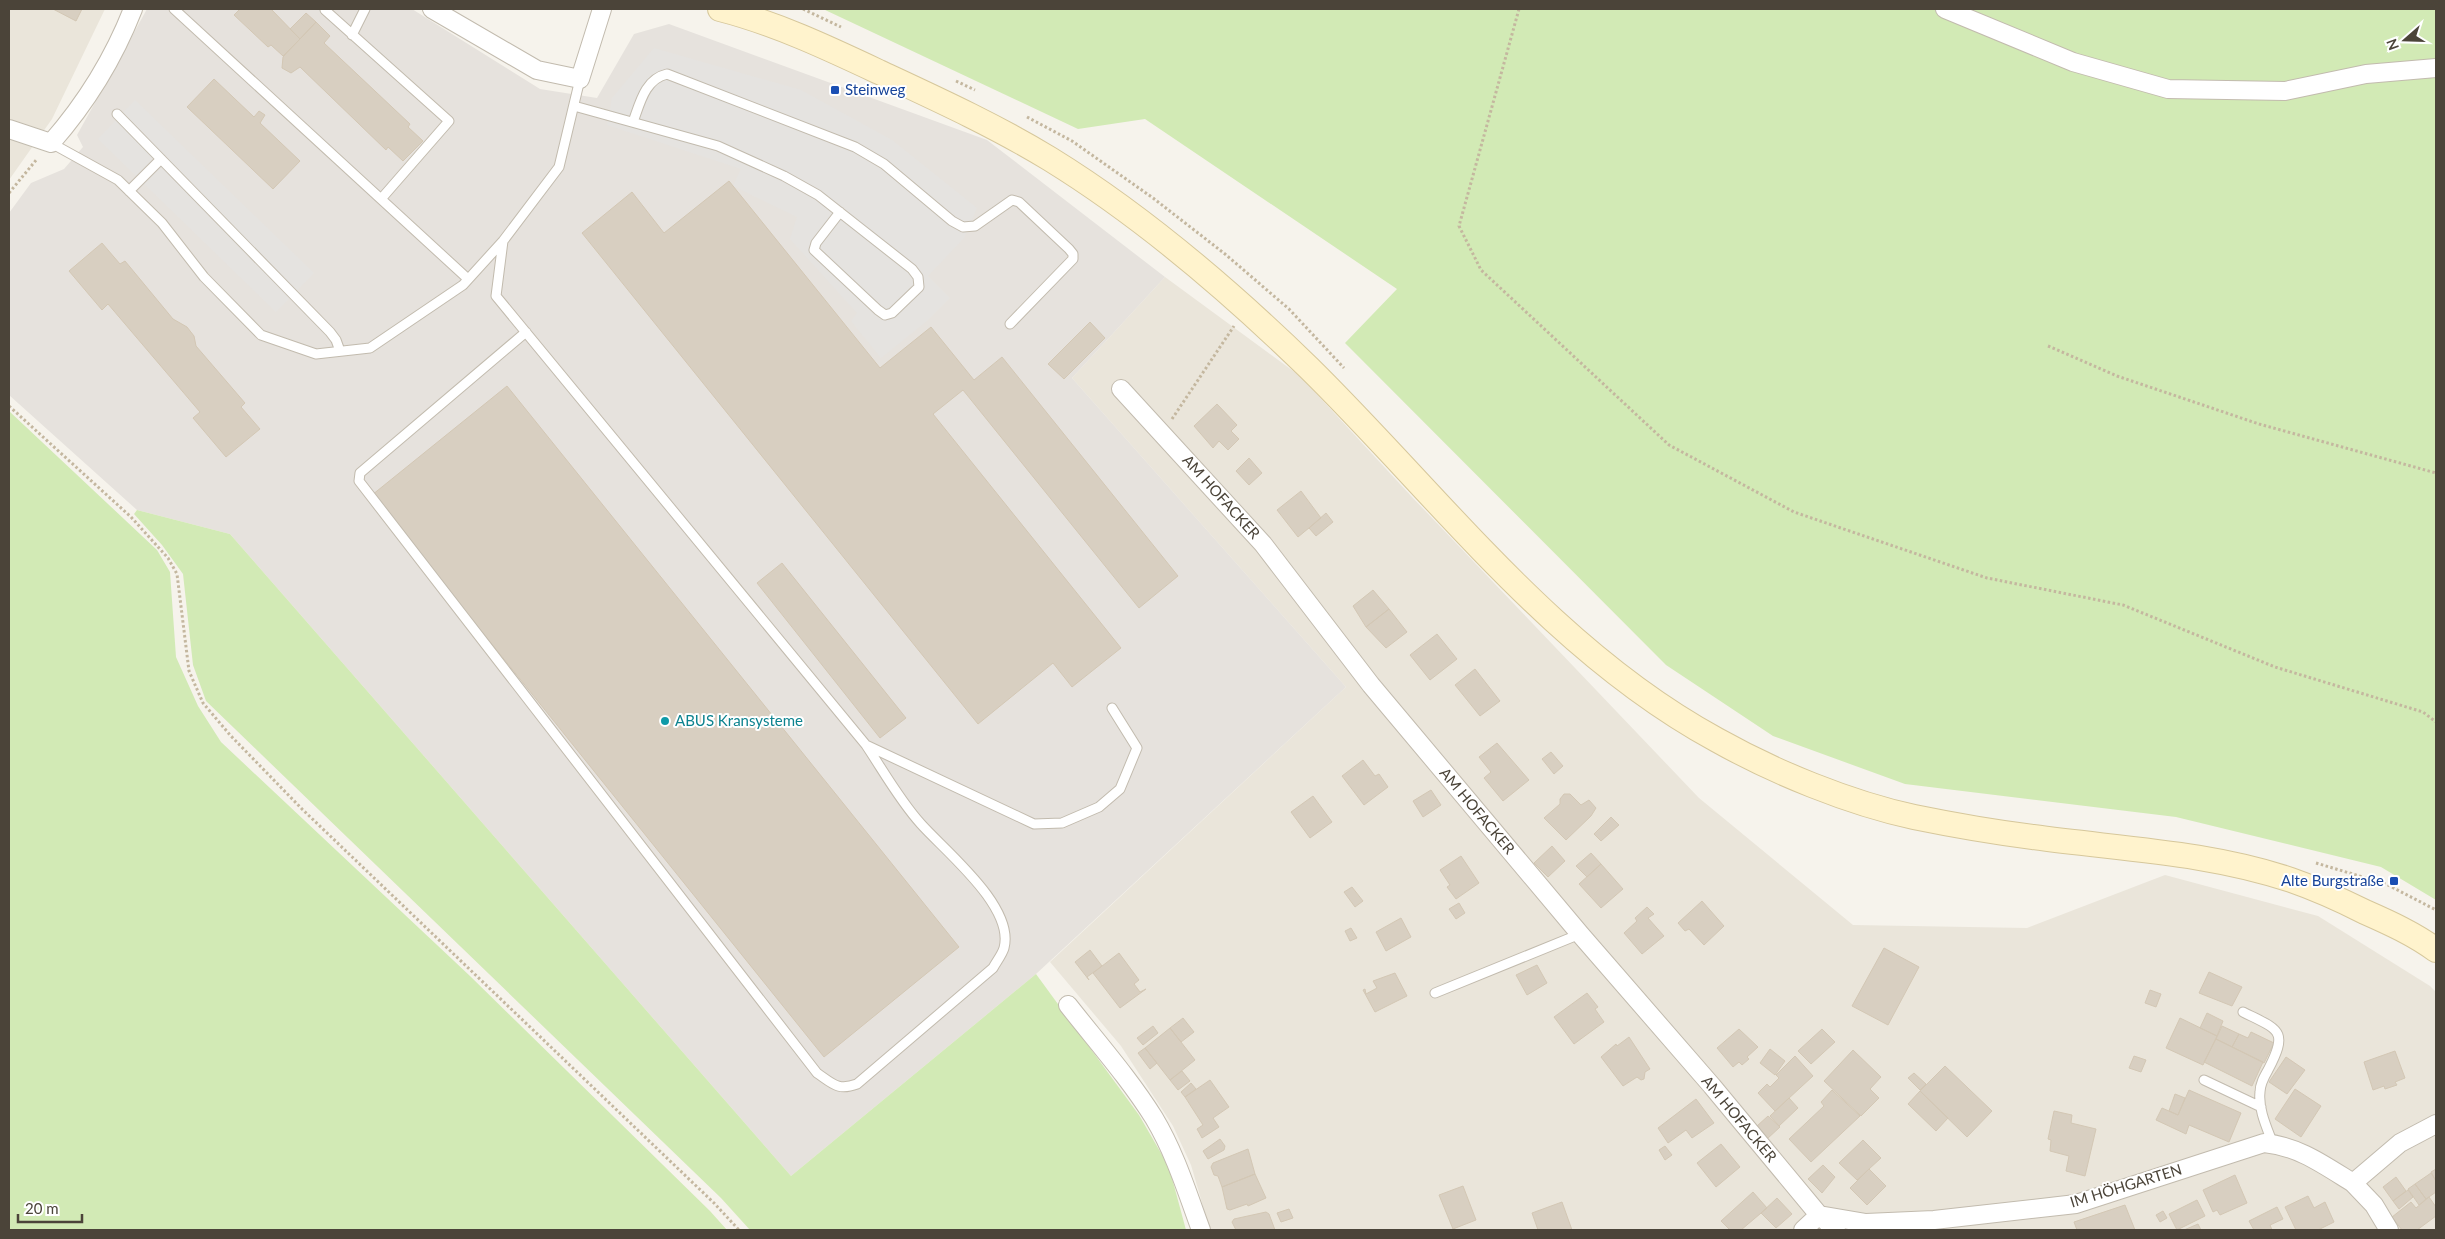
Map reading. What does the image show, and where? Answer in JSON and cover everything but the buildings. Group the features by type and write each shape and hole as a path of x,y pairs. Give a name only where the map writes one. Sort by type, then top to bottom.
{"main road":[{"path":"720,9 748,16 850,59 950,105 1049,159 1143,223 1245,308 1311,370 1414,480 1538,606 1593,655 1645,694 1716,740 1765,765 1852,799 1910,816 2033,837 2184,855 2288,879 2329,895 2414,934 2436,950"}],"street":[{"path":"9,130 51,143 93,90 111,60 133,9"},
{"path":"432,9 537,70 580,79 602,9"},
{"path":"1945,9 2073,62 2168,89 2285,91 2366,74 2436,68"},
{"name":"AM HOFACKER","path":"1121,389 1263,544 1371,685 1580,934 1712,1086 1819,1215 1836,1230"},
{"path":"1068,1005 1130,1083 1154,1118 1176,1162 1200,1230"},
{"path":"2389,1230 2374,1205 2353,1182 2400,1143 2436,1124"},
{"name":"IM HÖHGARTEN","path":"1819,1215 1866,1223 1934,1220 2076,1204 2264,1143 2285,1145 2305,1154 2353,1182"},
{"path":"1803,1230 1819,1215"}],"lane":[{"path":"174,9 468,279"},
{"path":"352,35 365,9"},
{"path":"324,10 449,121 381,199"},
{"path":"633,122 645,89 657,76 667,74 855,147 884,164 952,221 963,227 975,226 1012,200 1019,202 1069,249 1073,254 1073,259 1010,324"},
{"path":"51,143 118,180 162,223 204,277 261,335 316,354 370,348 463,285 503,241 559,167 580,79"},
{"path":"574,106 718,146 784,176 818,195 840,212 912,269 918,277 919,287 892,312 885,315 878,310 814,250 816,244 840,212"},
{"path":"117,114 330,332 336,340 340,351"},
{"path":"129,191 161,159"},
{"path":"503,241 496,296 526,332 866,746 920,823 983,888 997,910 1005,934 1004,948 993,968 857,1084 846,1088 835,1086 817,1073 359,481 360,473 526,332"},
{"path":"866,746 1034,824 1062,823 1099,807 1120,789 1137,748 1112,708"},
{"path":"1435,994 1580,934"},
{"path":"2243,1012 2270,1026 2277,1032 2280,1041 2279,1049 2263,1079 2260,1091 2261,1107 2273,1144"},
{"path":"2204,1080 2261,1107"}],"path":[{"path":"803,9 846,30"},
{"path":"1519,9 1459,226 1481,270 1669,445 1794,512 1987,578 2123,605 2275,667 2423,712 2436,722"},
{"path":"948,77 983,94"},
{"path":"1018,113 1072,140 1153,198 1218,248 1290,309 1349,374"},
{"path":"9,194 51,143"},
{"path":"1162,434 1245,308"},
{"path":"2048,346 2117,376 2259,424 2436,473"},
{"path":"9,406 131,517 168,558 177,574 189,671 203,703 230,735 302,809 714,1203 739,1230"},
{"path":"2312,862 2386,884 2436,910"}],"shaded area":[{"path":"9,9 105,9 52,119 9,180"},
{"path":"147,9 412,9 540,89 597,98 634,34 669,24 987,140 1165,277 1072,378 1346,687 1036,974 791,1176 230,534 137,510 9,395 9,213 31,183 64,169 83,147 77,135"},
{"path":"654,48 801,90 892,140 977,208 964,238 928,276 950,298 927,321 881,358 851,321 857,313 790,239 797,217 733,186 741,169 607,125 612,98"},
{"path":"135,100 314,273 276,312 98,139"},
{"path":"1165,277 1300,376 1412,497 1699,798 1853,925 2027,928 2165,875 2318,916 2430,986 2436,992 2436,1230 1210,1230 1191,1165 1173,1126 1121,1046 1050,962 1346,687 1072,378"}],"green space":[{"path":"823,9 2436,9 2436,900 2381,867 2176,817 1905,784 1773,736 1666,665 1345,343 1397,289 1145,119 1078,129"},
{"path":"9,411 157,550 170,572 176,657 198,706 221,742 470,976 710,1211 727,1230 9,1230"},
{"path":"137,510 230,534 791,1176 1036,974 1139,1115 1169,1167 1186,1230 750,1230 721,1198 206,701 193,665 183,574 162,545 134,514"}],"place":[{"name":"Steinweg","path":"835,90"},
{"name":"ABUS Kransysteme","path":"665,721"},
{"name":"Alte Burgstraße","path":"2394,881"}]}
